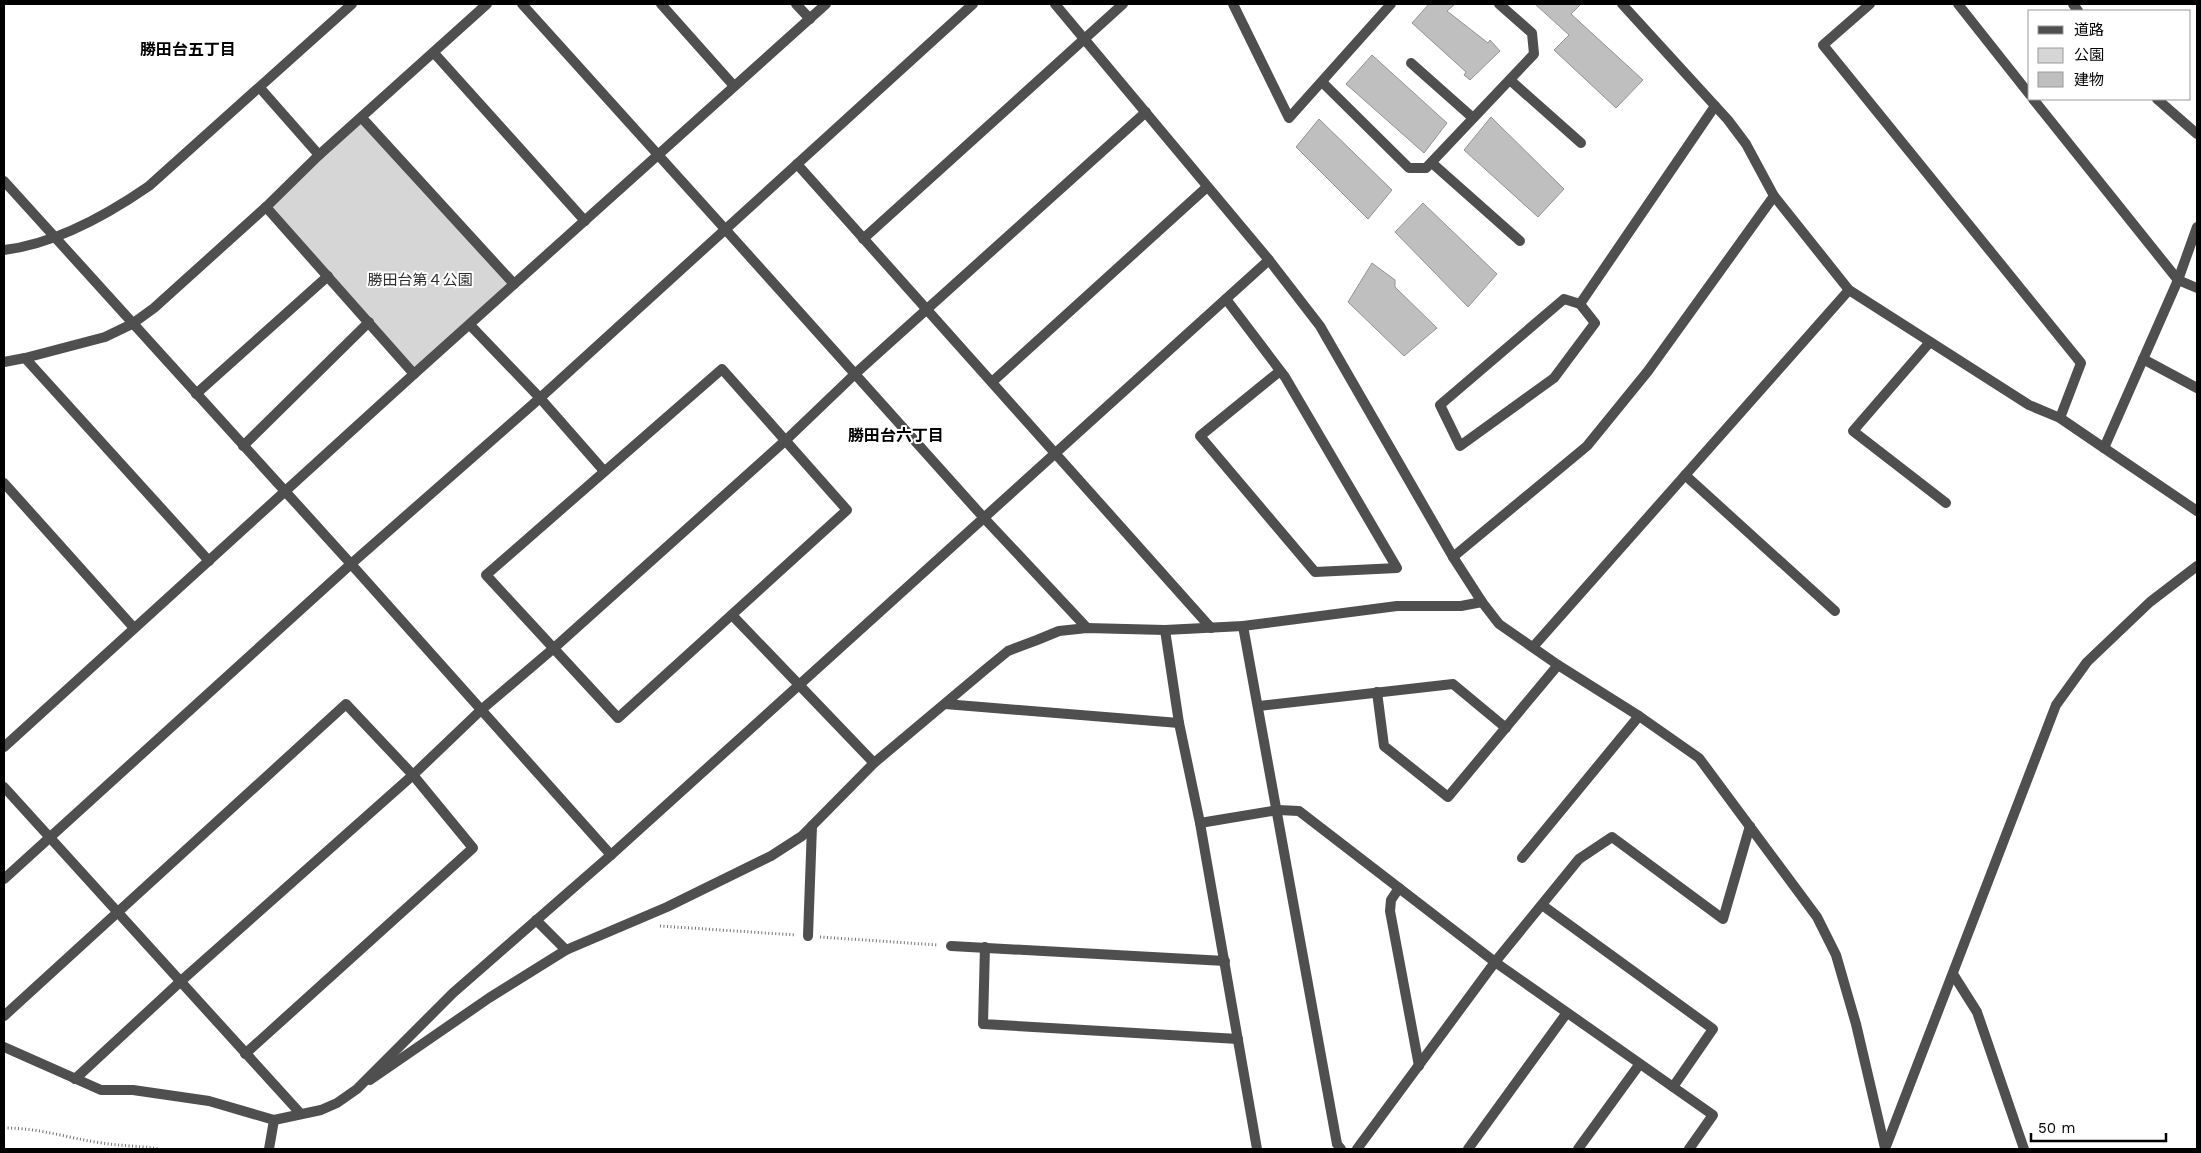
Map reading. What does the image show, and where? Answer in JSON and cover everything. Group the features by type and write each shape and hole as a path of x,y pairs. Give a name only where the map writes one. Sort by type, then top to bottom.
{"street":[{"path":"4,250 54,238 98,217 149,186 352,4"},
{"path":"4,362 105,337 132,324 154,308 266,207 319,155 487,4"},
{"path":"522,4 856,373 984,518 1087,628"},
{"path":"661,4 734,86"},
{"path":"796,4 810,19"},
{"path":"4,747 414,374 826,4"},
{"path":"4,879 351,564 540,398 973,4"},
{"path":"1054,4 1269,260 1320,326 1453,557 1482,602 1499,624 1699,758 1817,917 1836,955 1856,1024 1885,1149"},
{"path":"863,239 1123,4"},
{"path":"1236,5 1289,118 1391,4"},
{"path":"1322,82 1409,168 1426,168 1534,54 1532,32 1499,4"},
{"path":"1622,4 1715,106 1746,144 1774,196 1849,290 2029,405 2060,418 2197,511"},
{"path":"1870,4 1822,45 2081,363 2060,418"},
{"path":"1958,4 2028,92"},
{"path":"434,53 585,221"},
{"path":"1411,63 1473,118"},
{"path":"1510,80 1581,143"},
{"path":"260,88 319,155"},
{"path":"2034,100 2178,280 2197,288"},
{"path":"2158,100 2197,134"},
{"path":"1580,304 1715,106"},
{"path":"75,1079 181,981 413,775 481,710 554,648 786,440 856,373 1146,112"},
{"path":"362,118 514,284"},
{"path":"1432,163 1520,241"},
{"path":"797,164 927,311 1057,453 1211,628"},
{"path":"4,181 351,564 610,855"},
{"path":"992,382 1208,187"},
{"path":"1453,557 1587,446 1648,370 1774,196"},
{"path":"266,207 414,374"},
{"path":"2104,448 2178,280 2197,227"},
{"path":"357,1089 453,993 610,855 1269,260"},
{"path":"196,394 328,276"},
{"path":"1533,647 1849,290"},
{"path":"1226,299 1285,377 1397,568 1315,572 1200,436 1280,371"},
{"path":"1564,299 1580,304 1594,323 1554,378 1460,446 1440,405 1564,299"},
{"path":"243,446 369,322"},
{"path":"470,325 540,398 604,471"},
{"path":"1930,342 1853,431 1946,503"},
{"path":"25,358 209,561"},
{"path":"2143,359 2197,388"},
{"path":"722,369 786,440 847,510 618,718 486,575 722,369"},
{"path":"1685,475 1835,611"},
{"path":"4,483 134,628"},
{"path":"1885,1149 2056,705 2087,662 2150,602 2197,566"},
{"path":"4,1046 100,1090 133,1090 208,1100 274,1120 329,1106 357,1089 489,998 566,950 667,907 771,856 802,836 874,762 1008,652 1059,631 1087,628 1165,630 1244,626 1397,606 1461,606 1482,602"},
{"path":"732,615 874,762"},
{"path":"1244,626 1338,1144 1341,1149"},
{"path":"1165,630 1179,723 1200,824 1257,1149"},
{"path":"1377,692 1384,746 1448,797 1558,665"},
{"path":"1259,706 1453,684 1506,728"},
{"path":"4,1016 346,704 413,775 473,848 245,1054"},
{"path":"945,704 1179,723"},
{"path":"1522,858 1639,716"},
{"path":"4,787 300,1113"},
{"path":"1200,824 1278,810 1299,811 1495,962 1566,1014 1713,1115 1689,1149"},
{"path":"808,936 812,826"},
{"path":"1357,1149 1495,962 1579,859 1612,837 1723,919 1750,826"},
{"path":"1399,888 1391,900 1390,911 1419,1066"},
{"path":"1542,904 1713,1029 1673,1087"},
{"path":"536,920 566,950"},
{"path":"951,946 1225,961"},
{"path":"985,948 983,1024 1238,1039"},
{"path":"1953,974 1977,1012 2024,1149"},
{"path":"1468,1149 1566,1014"},
{"path":"1578,1149 1639,1065"},
{"path":"269,1149 274,1120"}],"path":[{"path":"655,926 951,946"},
{"path":"4,1128 34,1129 102,1143 160,1149"}],"green space":[{"name":"勝田台第４公園","path":"362,118 514,284 414,374 266,207"}],"building":[{"path":"1429,4 1455,4 1447,11 1488,43 1490,40 1500,51 1470,80 1464,75 1466,72 1412,23"},
{"path":"1535,4 1581,4 1571,14 1643,80 1616,108 1554,50 1569,35"},
{"path":"1372,55 1447,123 1424,153 1346,84"},
{"path":"1491,117 1564,189 1538,217 1464,150"},
{"path":"1319,119 1392,190 1368,219 1296,147"},
{"path":"1423,203 1497,274 1468,307 1395,232"},
{"path":"1372,263 1395,280 1395,287 1437,328 1404,356 1348,302"}],"district":[{"name":"勝田台五丁目","path":"188,49"},
{"name":"勝田台六丁目","path":"896,435"}]}
